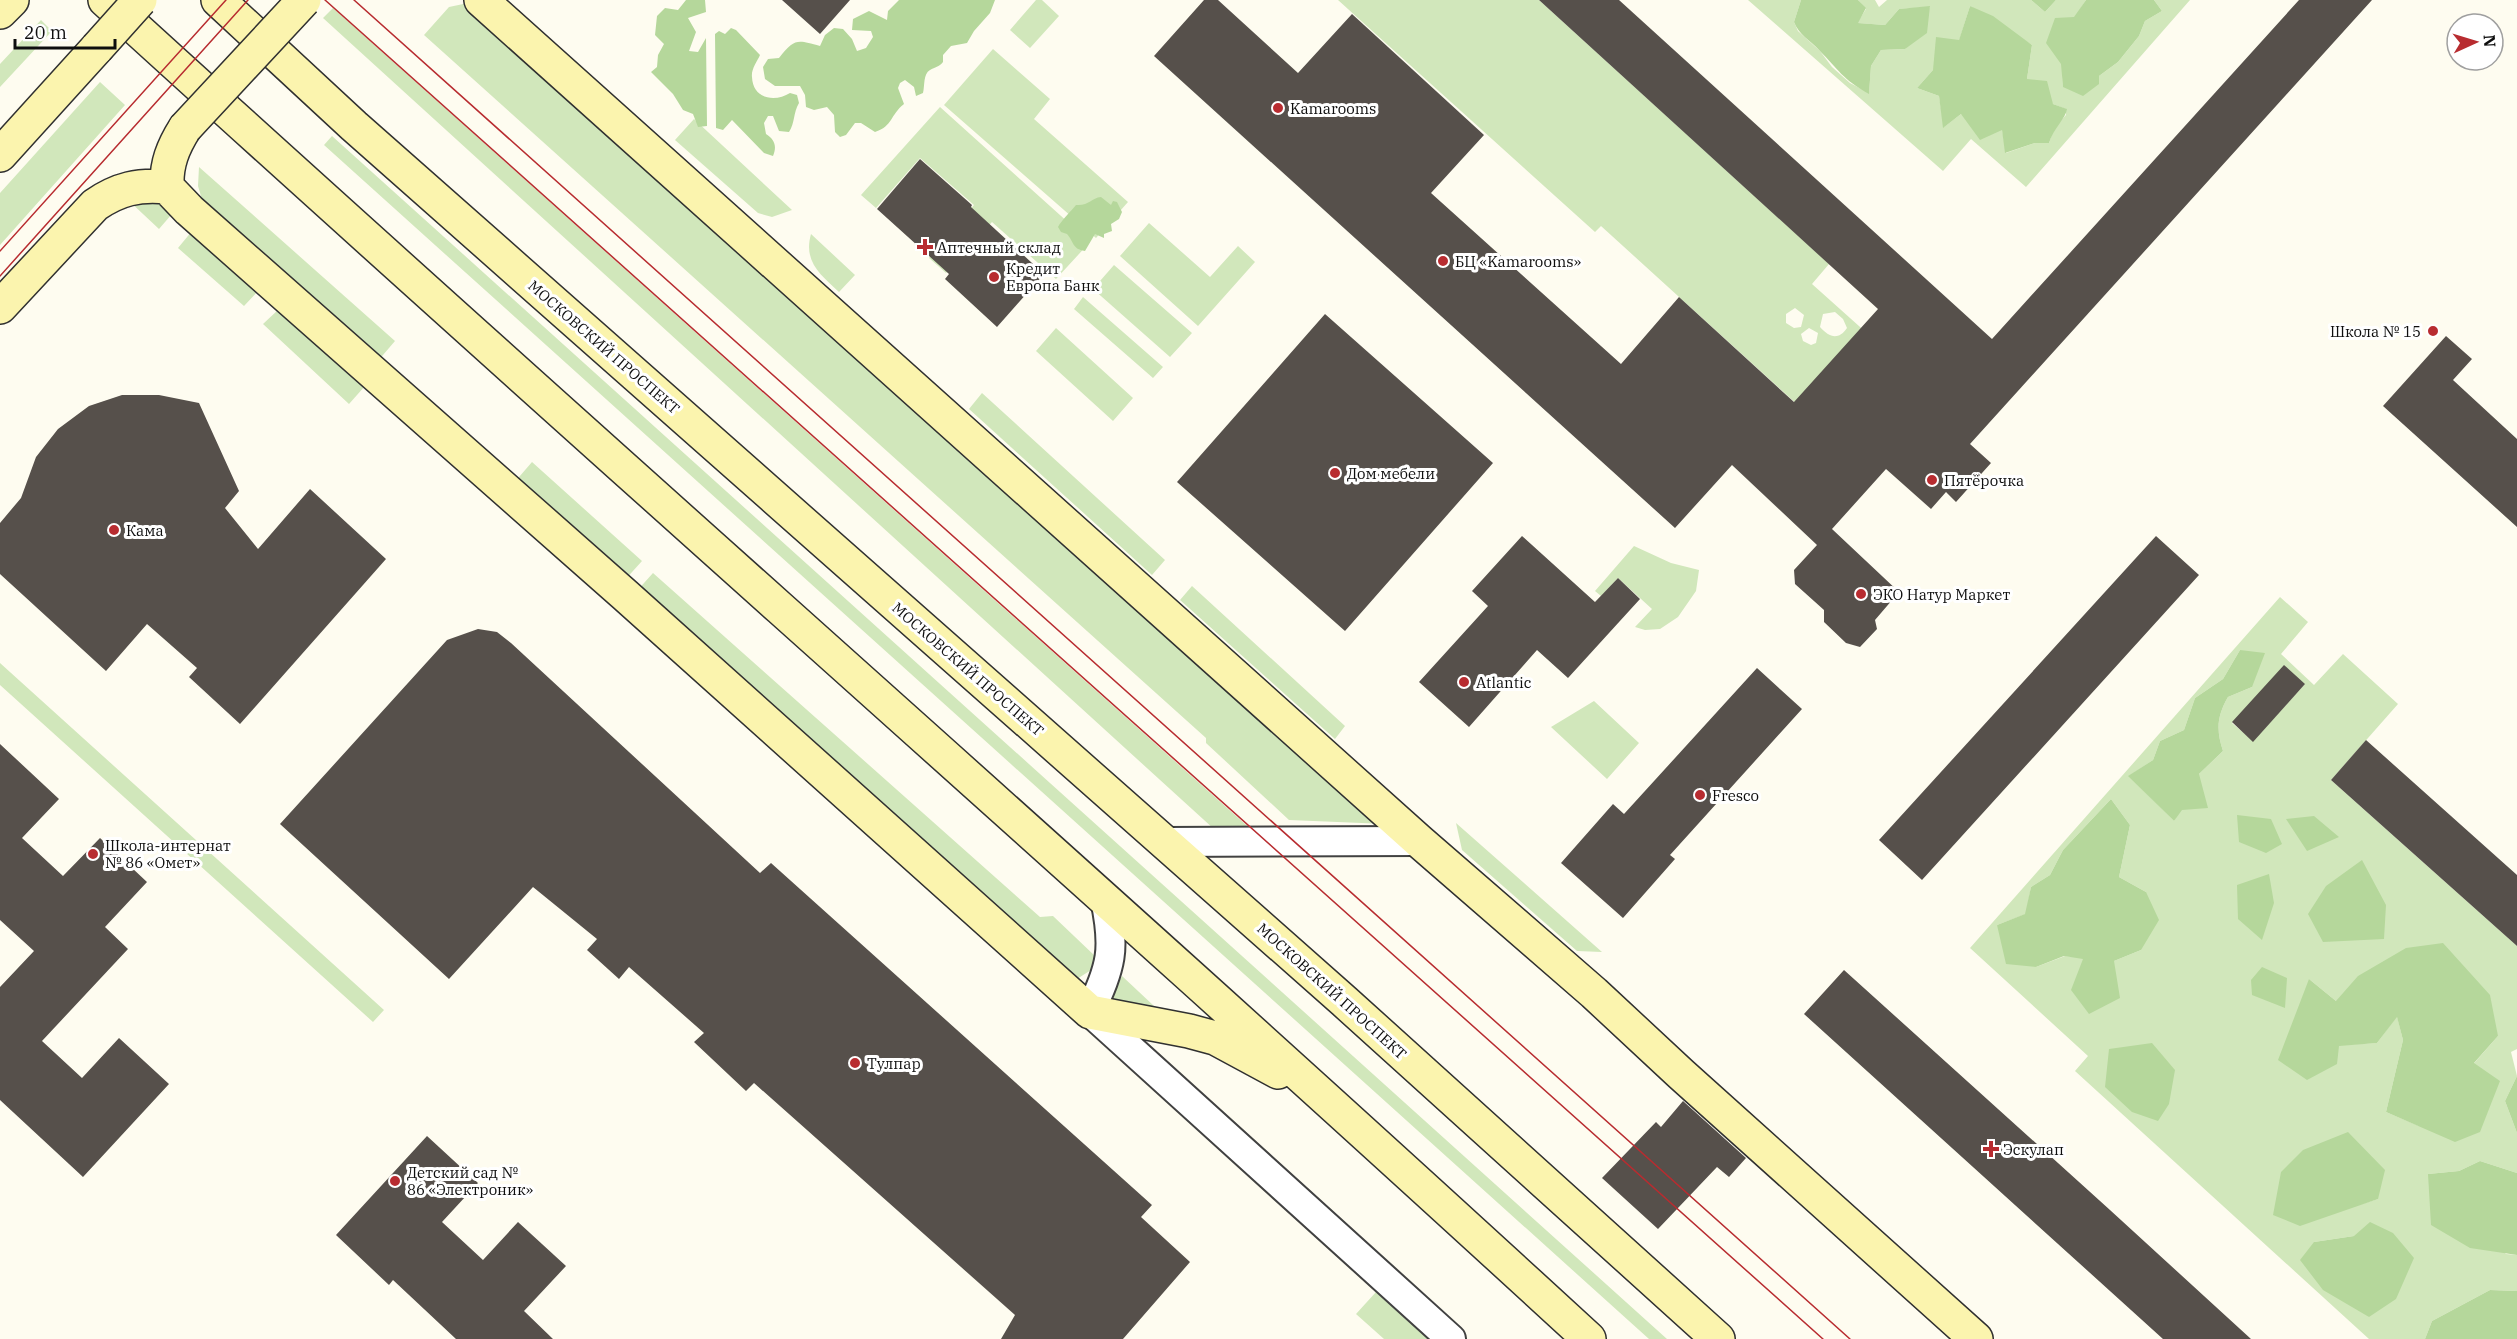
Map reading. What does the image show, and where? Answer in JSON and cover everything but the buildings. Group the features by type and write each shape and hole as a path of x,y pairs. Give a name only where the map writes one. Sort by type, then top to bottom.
{"main road":[{"path":"0,12 12,0"},
{"path":"105,0 306,184 1331,1102 1589,1339"},
{"path":"0,155 140,0"},
{"name":"МОСКОВСКИЙ ПРОСПЕКТ","path":"218,0 363,134 1164,842 1718,1339"},
{"path":"167,187 169,159 175,143 185,128 304,0"},
{"path":"481,0 1419,841 1594,993 1976,1339"},
{"path":"0,307 95,205 110,194 148,185 167,187 189,210 633,603 1089,1012 1215,1038 1331,1102"}],"street":[{"path":"1164,842 1419,841"},
{"path":"1105,899 1112,932 1110,964 1089,1012 1450,1339"}],"green space":[{"path":"686,0 705,0 706,12 688,18 696,32 689,51 698,52 706,38 707,126 698,127 693,114 683,110 673,94 651,72 657,67 658,55 664,44 655,35 657,16 665,8 678,10"},
{"path":"899,0 995,0 990,13 967,43 951,46 943,55 943,62 928,72 923,93 916,96 914,87 905,80 900,83 898,88 904,104 881,130 875,132 861,123 855,123 846,135 840,137 835,132 834,115 827,107 814,110 806,107 805,95 800,86 775,86 765,79 763,67 768,59 779,58 797,42 820,46 825,35 834,28 843,29 852,39 857,51 866,48 873,37 871,31 852,30 853,19 869,11 887,20 888,11"},
{"path":"1036,0 1042,0 1059,16 1030,48 1010,30"},
{"path":"1338,0 1539,0 1829,264 1812,284 1888,352 1821,426 1601,226 1595,232","holes":["1795,308 1804,315 1801,327 1794,328 1786,323 1786,314","1835,312 1843,319 1847,328 1837,336 1827,333 1820,327 1823,314","1809,328 1818,333 1816,343 1811,345 1803,341 1801,334"]},
{"path":"1748,0 1801,0 1794,22 1798,31 1850,83 1869,93 1871,66 1881,50 1905,49 1930,7 1899,9 1885,25 1857,23 1866,9 1858,0 1875,0 1879,7 1887,0 2031,0 2045,12 2056,0 2086,0 2070,31 2067,42 2063,64 2063,87 2099,76 2118,62 2139,36 2145,21 2162,11 2154,0 2190,0 2026,187 1971,139 1943,171","holes":["1970,6 2032,45 2027,79 2053,104 2066,109 2066,115 2054,128 2049,143 2035,143 2006,153 2002,129 1961,114 1944,127 1939,96 1917,88 1959,41"]},
{"path":"1801,0 1858,0 1866,8 1858,23 1885,25 1899,9 1930,6 1927,33 1905,49 1881,50 1871,66 1869,94 1847,79 1799,30 1794,22"},
{"path":"2031,0 2056,0 2045,12"},
{"path":"2086,0 2154,0 2162,11 2145,21 2139,36 2118,62 2099,76 2099,84 2083,96 2063,87 2061,64 2046,43 2055,18 2074,17"},
{"path":"468,3 1386,824 1289,820 1206,743 1206,738 424,35 449,7"},
{"path":"1970,6 1993,16 2032,45 2027,79 2047,81 2053,104 2067,109 2049,143 2035,143 2005,153 2002,130 1980,140 1961,114 1943,128 1939,96 1917,88 1933,70 1936,37 1959,40"},
{"path":"333,8 1264,841 1226,840 323,18"},
{"path":"41,20 52,31 0,87 0,64"},
{"path":"731,28 736,30 760,55 752,74 756,90 761,95 772,98 790,93 797,95 799,103 789,132 779,131 773,116 768,116 764,123 766,134 774,144 773,156 764,153 732,120 723,130 716,128 715,34 719,31 725,34"},
{"path":"993,49 1050,99 1034,119 1128,202 1096,238 944,105"},
{"path":"100,82 125,105 0,245 0,193"},
{"path":"940,107 1090,242 1056,279 992,222 946,273 929,258 974,205 920,158 876,208 861,195"},
{"path":"694,119 792,210 772,217 758,213 675,140"},
{"path":"332,136 1667,1339 1649,1339 324,145"},
{"path":"199,167 395,341 377,362 203,203 198,186"},
{"path":"140,196 178,207 159,229 127,199"},
{"path":"1101,197 1111,205 1113,201 1117,202 1122,212 1119,219 1111,224 1112,231 1104,234 1104,238 1095,234 1085,251 1081,250 1075,247 1067,234 1061,232 1058,227 1076,205"},
{"path":"1149,223 1210,277 1238,246 1255,262 1198,326 1120,256"},
{"path":"197,225 259,290 244,306 178,248"},
{"path":"811,234 855,275 839,292 815,267 809,252"},
{"path":"1114,265 1192,333 1170,357 1093,289"},
{"path":"1083,297 1163,367 1153,378 1074,309"},
{"path":"279,309 365,386 349,404 263,324"},
{"path":"1056,328 1133,398 1113,421 1036,351"},
{"path":"982,393 1165,560 1152,575 969,409"},
{"path":"532,462 642,561 623,582 513,484"},
{"path":"1634,546 1671,563 1699,570 1696,591 1678,617 1660,629 1645,630 1635,627 1652,609 1618,578 1601,596 1595,591"},
{"path":"653,573 1040,917 1053,916 1095,956 1091,970 1077,979 635,593"},
{"path":"1192,586 1345,726 1335,739 1180,600"},
{"path":"2280,597 2308,622 2281,654 2314,685 2343,654 2398,704 2331,780 2517,946 2517,1049 2511,1052 2517,1076 2505,1101 2517,1133 2517,1173 2480,1161 2459,1171 2428,1174 2506,1254 2517,1255 2517,1291 2490,1290 2432,1321 2425,1339 2369,1339 2075,1071 2088,1056 1970,948","holes":["2240,650 2252,687 2228,697 2219,723 2219,736 2223,751 2199,774 2174,821 2129,776 2153,760 2160,741 2184,730 2195,698 2223,679","2305,684 2253,741 2232,723","2111,799 2130,825 2119,877 2146,892 2141,950 2114,961 2065,956 2036,967 1997,925 2026,914 2031,887 2050,875 2063,850","2309,979 2336,1001 2498,1036 2419,1126 2386,1112 2403,1040 2397,1016 2377,1043 2339,1045","2378,1199 2342,1210 2273,1214","2354,1236 2369,1317 2314,1242"]},
{"path":"2240,650 2265,653 2252,687 2228,697 2222,710 2219,736 2223,751 2199,774 2208,808 2182,810 2174,821 2128,776 2153,760 2160,741 2184,730 2195,698 2223,679"},
{"path":"0,663 384,1010 373,1022 0,685"},
{"path":"1594,701 1639,743 1607,779 1551,727"},
{"path":"2111,799 2130,825 2119,877 2146,892 2159,920 2141,950 2114,961 2120,998 2089,1014 2071,990 2083,959 2064,956 2036,967 2006,964 1997,925 2025,914 2031,887 2050,875 2063,850"},
{"path":"2237,815 2271,819 2282,844 2266,853 2239,842"},
{"path":"2314,816 2339,837 2307,851 2286,819"},
{"path":"1456,823 1602,952 1577,951 1462,850"},
{"path":"2362,860 2386,905 2384,939 2323,942 2308,914 2326,886"},
{"path":"2269,874 2274,903 2262,940 2238,919 2237,885"},
{"path":"2443,943 2490,995 2498,1036 2474,1063 2500,1081 2480,1132 2455,1142 2386,1112 2403,1040 2397,1017 2377,1043 2339,1046 2337,1064 2307,1080 2278,1060 2309,979 2336,1001 2358,976 2406,948"},
{"path":"2262,967 2287,978 2285,1008 2252,995 2251,980"},
{"path":"1122,976 1154,1006 1104,1007"},
{"path":"2152,1043 2175,1070 2169,1104 2158,1121 2132,1112 2105,1087 2109,1049"},
{"path":"2517,1076 2517,1133 2505,1101"},
{"path":"2348,1132 2385,1170 2378,1199 2300,1226 2273,1215 2281,1172 2303,1150"},
{"path":"2480,1161 2517,1173 2517,1255 2470,1248 2431,1225 2428,1174 2459,1171"},
{"path":"2370,1222 2393,1233 2414,1258 2396,1299 2369,1317 2323,1290 2300,1260 2314,1242 2354,1236"},
{"path":"2490,1290 2517,1291 2517,1339 2425,1339 2432,1321"},
{"path":"1376,1292 1428,1339 1384,1339 1356,1314"}],"tram line":[{"path":"0,251 226,0"},
{"path":"0,276 248,0"},
{"path":"325,0 1823,1339"},
{"path":"354,0 1850,1339"}],"place":[{"name":"Kamarooms","path":"1278,108"},
{"name":"Аптечный склад","path":"925,247"},
{"name":"БЦ «Kamarooms»","path":"1443,261"},
{"name":"Кредит Европа Банк","path":"994,277"},
{"name":"Школа № 15","path":"2433,331"},
{"name":"Дом мебели","path":"1335,473"},
{"name":"Пятёрочка","path":"1932,480"},
{"name":"Кама","path":"114,530"},
{"name":"ЭКО Натур Маркет","path":"1861,594"},
{"name":"Atlantic","path":"1464,682"},
{"name":"Fresco","path":"1700,795"},
{"name":"Школа-интернат № 86 «Омет»","path":"93,854"},
{"name":"Тулпар","path":"855,1063"},
{"name":"Эскулап","path":"1991,1149"},
{"name":"Детский сад № 86 «Электроник»","path":"395,1181"}]}
